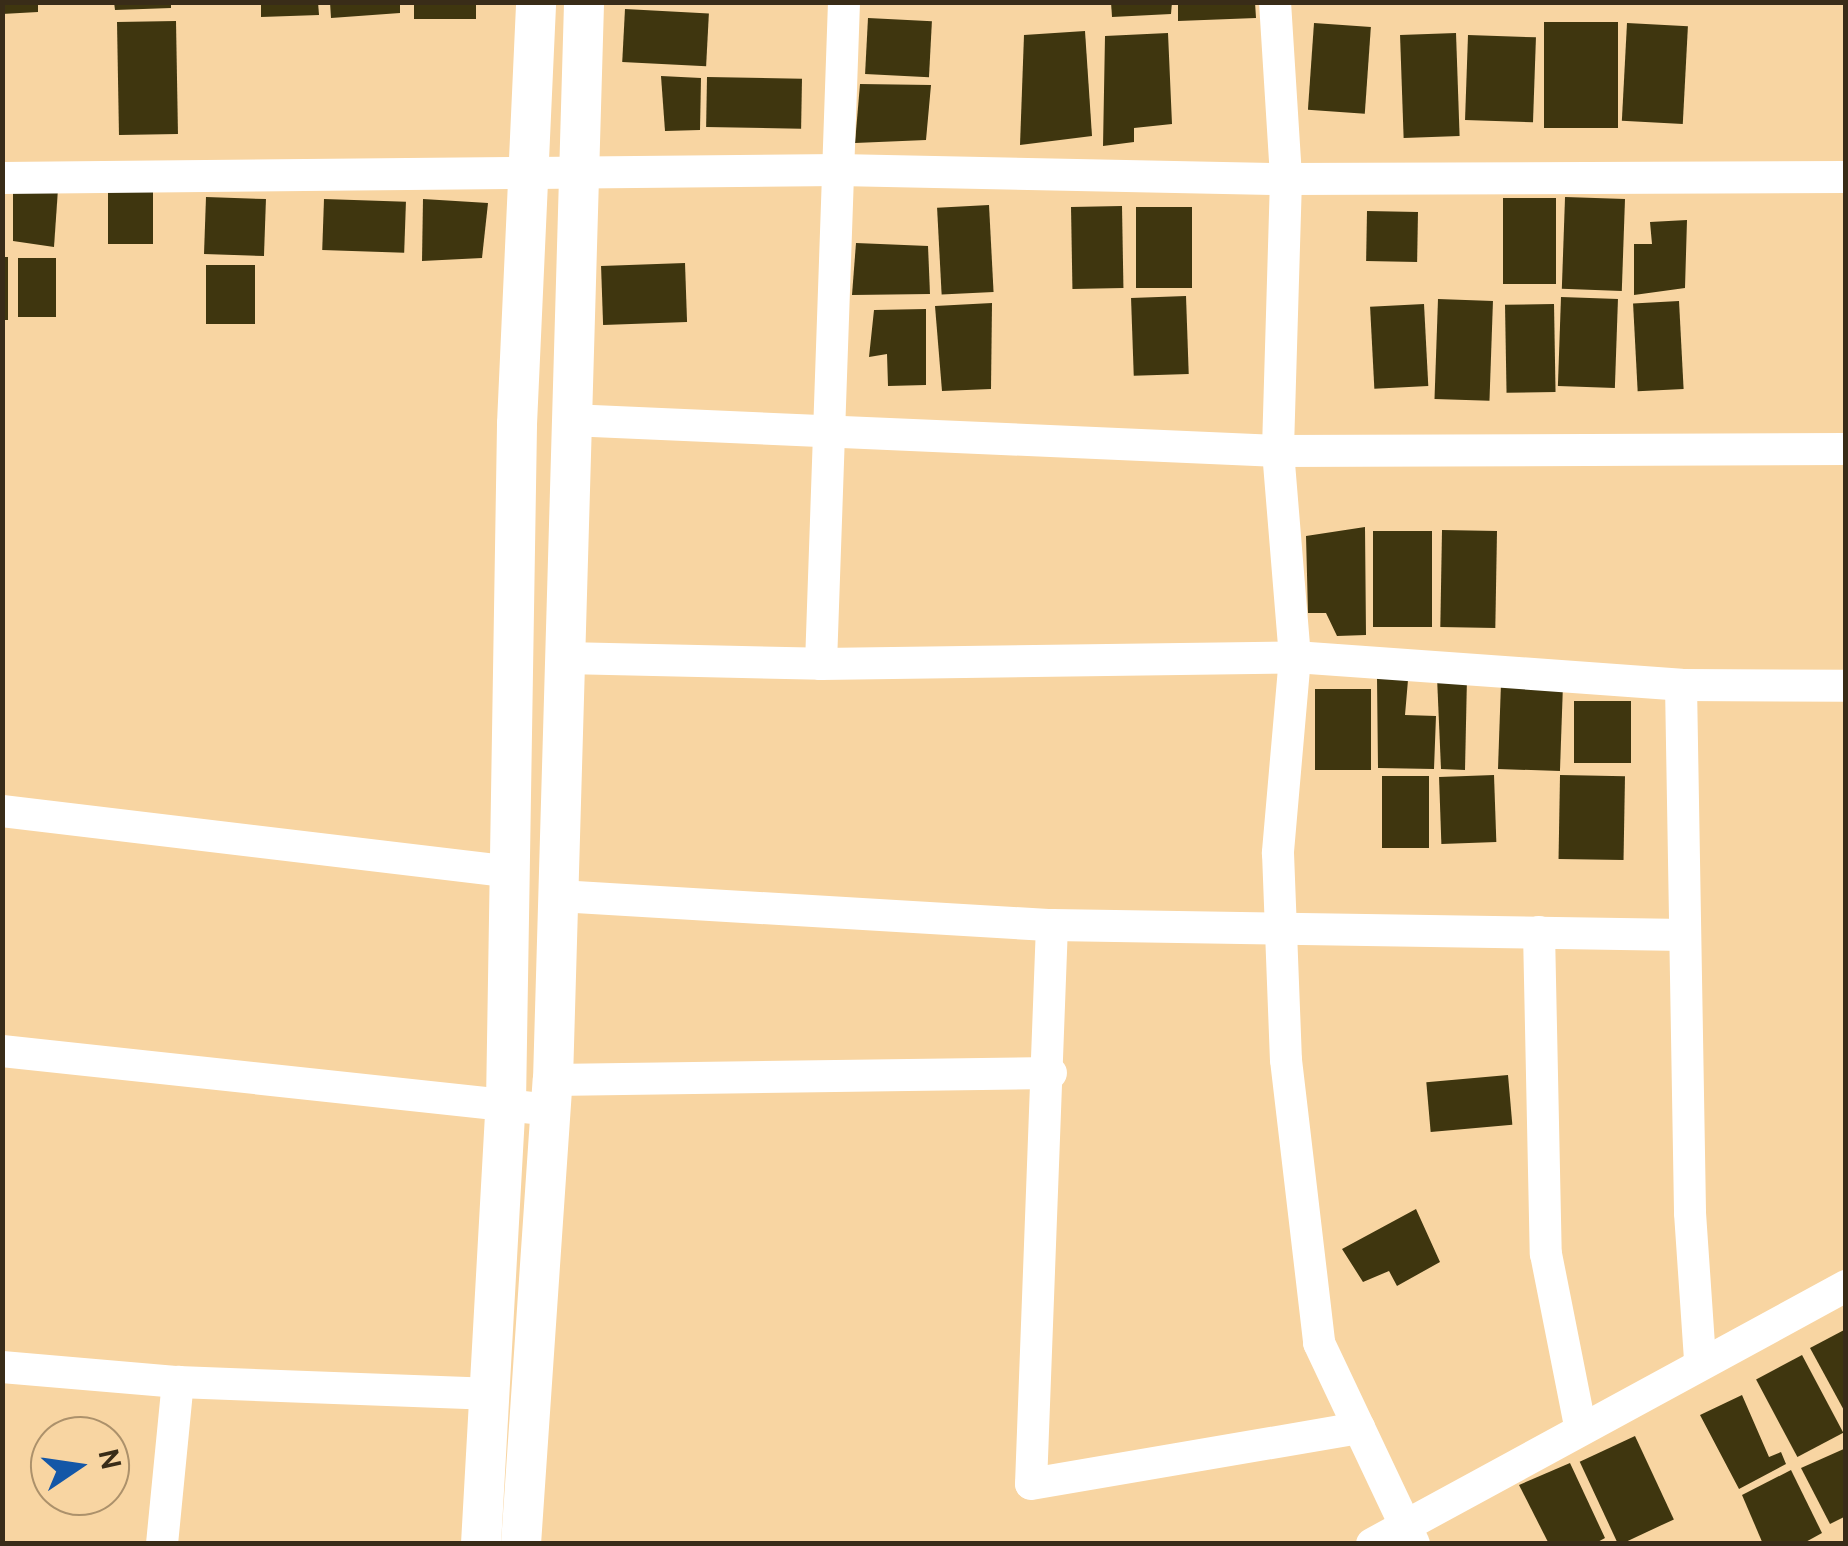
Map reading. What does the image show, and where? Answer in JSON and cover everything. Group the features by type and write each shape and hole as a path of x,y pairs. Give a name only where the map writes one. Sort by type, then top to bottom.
{"street":[{"path":"481,1544 506,1104 506,870 527,171 536,2"},
{"path":"521,1544 552,1095 584,2"},
{"path":"821,664 826,426 844,2"},
{"path":"1275,2 1286,179 1278,451 1295,657 1278,853 1286,1060 1319,1343 1408,1532"},
{"path":"2,178 839,170 1286,179 1846,176"},
{"path":"570,420 826,426 1278,451 1846,449"},
{"path":"566,658 821,664 1295,657 1682,686 1846,686"},
{"path":"1682,686 1690,1213 1700,1361"},
{"path":"2,812 506,870"},
{"path":"559,896 1052,924 1686,935"},
{"path":"1052,924 1051,1072 1031,1484 1359,1428"},
{"path":"1539,932 1546,1254 1580,1426"},
{"path":"2,1051 506,1104 552,1095 1051,1072"},
{"path":"1372,1544 1408,1532 1580,1426 1846,1286"},
{"path":"2,1366 178,1382 488,1394"},
{"path":"162,1544 178,1382"}],"building":[{"path":"2,2 38,2 38,12 2,14"},
{"path":"114,2 171,2 171,8 115,10"},
{"path":"261,2 318,2 319,15 261,17"},
{"path":"330,2 400,2 400,13 331,18"},
{"path":"414,2 476,2 476,19 414,19"},
{"path":"1111,2 1172,2 1171,14 1112,17"},
{"path":"1178,2 1255,2 1256,18 1178,21"},
{"path":"625,9 709,13 706,66 622,62"},
{"path":"868,18 932,21 929,77 865,74"},
{"path":"176,21 178,134 119,135 117,22"},
{"path":"1544,22 1618,22 1618,128 1544,128"},
{"path":"1314,23 1371,27 1365,114 1308,110"},
{"path":"1627,23 1688,26 1683,124 1622,121"},
{"path":"1085,31 1092,136 1020,145 1024,35"},
{"path":"1168,33 1172,124 1134,128 1134,142 1103,146 1105,36"},
{"path":"1456,33 1460,136 1404,138 1400,35"},
{"path":"1468,35 1536,37 1533,122 1465,120"},
{"path":"661,76 701,78 700,130 665,131"},
{"path":"707,77 802,79 801,129 706,127"},
{"path":"860,84 931,85 926,140 855,143"},
{"path":"58,189 54,247 13,241 13,191"},
{"path":"108,189 153,189 153,244 108,244"},
{"path":"206,197 266,199 264,256 204,254"},
{"path":"1565,197 1625,199 1622,291 1562,289"},
{"path":"1503,198 1556,198 1556,284 1503,284"},
{"path":"324,199 406,202 404,253 322,250"},
{"path":"423,199 488,203 482,258 422,261"},
{"path":"989,205 994,292 942,295 937,208"},
{"path":"1122,206 1123,288 1072,289 1071,207"},
{"path":"1136,207 1192,207 1192,288 1136,288"},
{"path":"1367,211 1418,212 1417,262 1366,261"},
{"path":"1687,220 1685,288 1634,295 1634,244 1652,244 1650,222"},
{"path":"856,243 928,246 930,294 852,295"},
{"path":"2,257 8,257 8,320 2,320"},
{"path":"18,258 56,258 56,317 18,317"},
{"path":"685,263 687,322 603,325 601,266"},
{"path":"206,265 255,265 255,324 206,324"},
{"path":"1186,296 1189,374 1134,376 1131,298"},
{"path":"1561,297 1618,299 1615,388 1558,386"},
{"path":"1438,299 1493,301 1489,401 1435,399"},
{"path":"1679,301 1684,389 1638,391 1633,303"},
{"path":"992,303 991,389 942,391 935,306"},
{"path":"1424,304 1428,386 1374,389 1370,307"},
{"path":"1554,304 1556,392 1507,393 1505,305"},
{"path":"926,309 926,385 888,386 887,354 869,357 874,310"},
{"path":"1365,527 1366,635 1337,636 1326,613 1308,613 1306,536"},
{"path":"1442,530 1497,531 1495,628 1440,627"},
{"path":"1373,531 1432,531 1432,627 1373,627"},
{"path":"1437,677 1467,677 1465,770 1441,769"},
{"path":"1377,678 1408,680 1405,715 1436,716 1434,769 1378,768"},
{"path":"1501,683 1563,685 1560,771 1498,769"},
{"path":"1315,689 1371,689 1371,770 1315,770"},
{"path":"1574,701 1631,701 1631,763 1574,763"},
{"path":"1494,775 1496,842 1441,844 1439,777"},
{"path":"1560,775 1625,776 1624,860 1559,859"},
{"path":"1382,776 1429,776 1429,848 1382,848"},
{"path":"1508,1075 1512,1125 1431,1132 1426,1082"},
{"path":"1416,1209 1440,1262 1397,1286 1389,1271 1363,1282 1342,1249"},
{"path":"1846,1329 1846,1414 1810,1348"},
{"path":"1802,1355 1843,1433 1797,1457 1756,1379"},
{"path":"1742,1395 1769,1457 1781,1452 1786,1464 1739,1489 1700,1415"},
{"path":"1635,1436 1674,1519 1618,1544 1580,1462"},
{"path":"1846,1448 1846,1516 1830,1524 1801,1468"},
{"path":"1570,1463 1605,1538 1594,1544 1549,1544 1519,1485"},
{"path":"1791,1470 1822,1533 1802,1544 1763,1544 1742,1495"}]}
